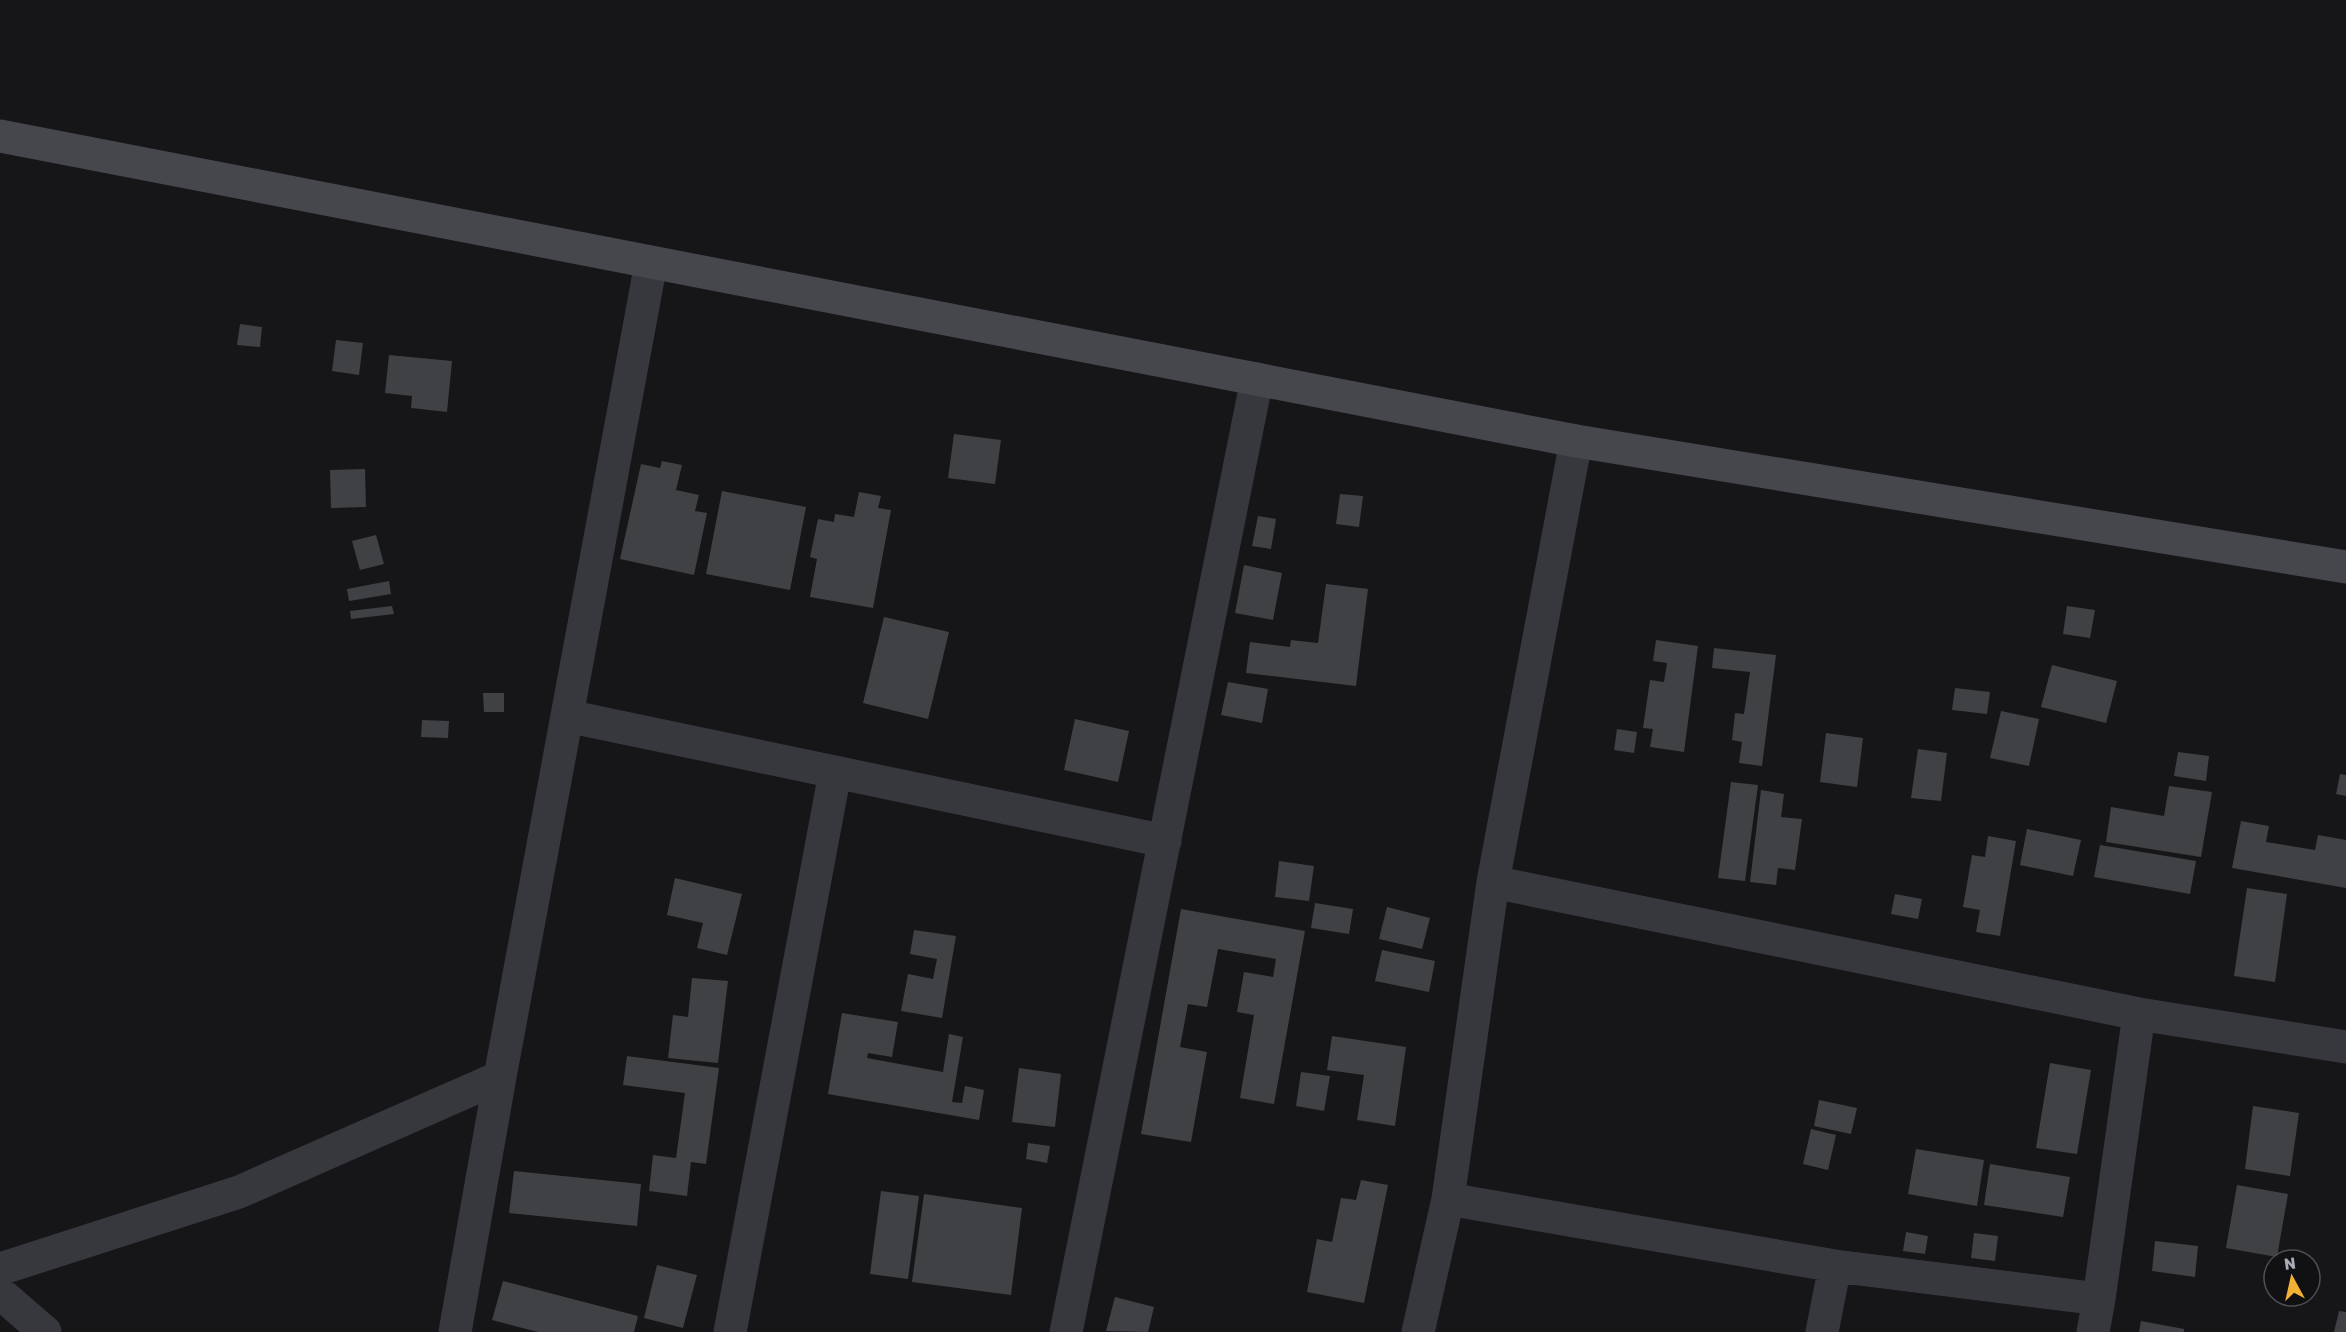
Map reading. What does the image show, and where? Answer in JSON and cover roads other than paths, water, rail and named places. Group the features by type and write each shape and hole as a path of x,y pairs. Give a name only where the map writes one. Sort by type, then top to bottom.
{"street":[{"path":"0,136 1576,441 2346,567"},
{"path":"455,1332 651,263"},
{"path":"1066,1332 1257,379"},
{"path":"1418,1332 1448,1199 1493,882 1576,441"},
{"path":"567,716 1165,841"},
{"path":"730,1332 835,773"},
{"path":"1493,882 2139,1014 2346,1047"},
{"path":"2093,1332 2139,1014"},
{"path":"0,1269 239,1192 500,1077"},
{"path":"1448,1199 1835,1266 2099,1299"},
{"path":"1822,1332 1835,1266"},
{"path":"0,1293 45,1332"}]}
